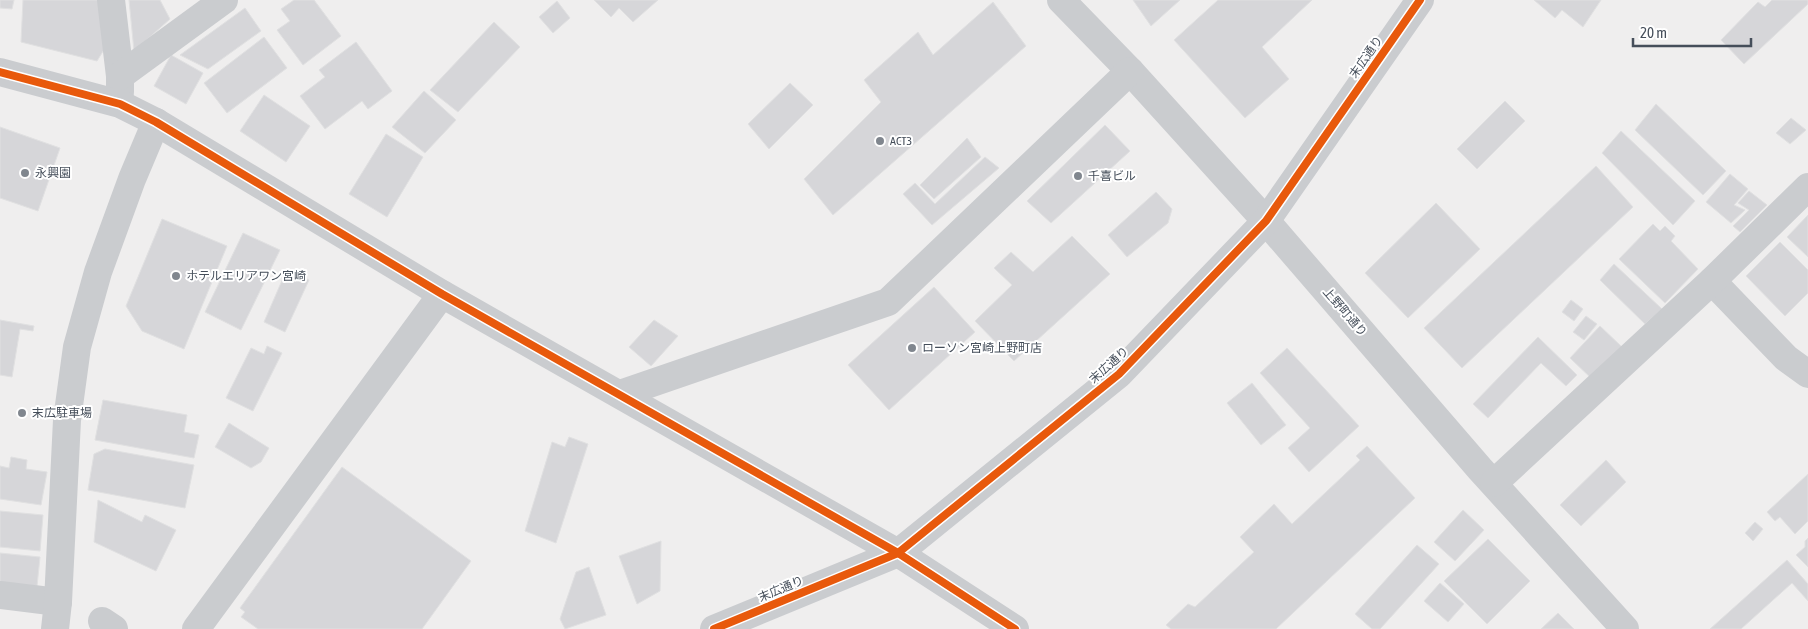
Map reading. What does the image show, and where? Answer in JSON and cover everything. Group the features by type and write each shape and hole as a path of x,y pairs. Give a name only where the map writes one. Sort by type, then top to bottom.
{"street":[{"path":"111,0 120,76 120,104"},
{"path":"120,76 224,0"},
{"name":"上野町通り","path":"1061,0 1130,71 1266,221 1494,483 1625,629"},
{"name":"末広通り","path":"714,629 898,552 1119,374 1266,221 1420,0"},
{"path":"620,394 888,302 1130,71"},
{"path":"0,72 120,104 156,122 442,294 898,552 1015,629"},
{"path":"55,629 67,420 77,346 98,272 132,179 156,122"},
{"path":"1494,483 1712,282 1808,187"},
{"path":"1712,282 1786,358 1808,374"},
{"path":"196,629 442,294"},
{"path":"0,595 58,602"}],"building":[{"path":"0,0 14,0 12,9 0,8"},
{"path":"23,0 98,0 105,48 97,61 21,42"},
{"path":"129,0 160,0 170,19 134,51"},
{"path":"294,0 314,0 341,36 303,65 277,30 290,21 281,9"},
{"path":"594,0 658,0 633,22 619,8 611,17"},
{"path":"1133,0 1180,0 1151,26"},
{"path":"1218,0 1312,0 1262,47 1289,79 1245,118 1174,40"},
{"path":"1534,0 1601,0 1583,27 1562,10 1555,18"},
{"path":"1772,0 1808,0 1808,4 1744,64 1721,40 1758,2 1765,7"},
{"path":"557,1 570,18 553,33 539,17"},
{"name":"ACT3","path":"993,2 1026,46 833,215 804,179 881,102 864,80 918,32 933,55"},
{"path":"245,8 261,31 208,69 180,55"},
{"path":"494,22 520,47 458,112 430,90"},
{"path":"264,37 287,68 227,113 204,83"},
{"path":"356,42 392,91 368,109 362,101 325,129 300,96 325,77 319,70"},
{"path":"171,55 203,73 186,104 154,86"},
{"path":"790,83 813,105 769,149 748,124"},
{"path":"424,91 456,120 425,153 392,127"},
{"path":"264,95 310,126 286,162 240,131"},
{"path":"1505,101 1525,121 1477,169 1457,149"},
{"path":"1656,104 1726,171 1703,195 1635,130"},
{"path":"1791,118 1806,130 1790,144 1776,133"},
{"name":"千喜ビル","path":"1105,125 1130,151 1051,223 1027,201"},
{"name":"永興園","path":"0,127 60,148 38,211 0,198"},
{"path":"1621,131 1695,201 1673,225 1602,153"},
{"path":"386,134 423,157 387,217 349,194"},
{"path":"967,138 981,157 934,199 920,185"},
{"path":"985,157 999,168 932,225 903,194 915,183 935,204"},
{"path":"1596,166 1633,207 1462,368 1424,328"},
{"path":"1730,174 1748,189 1734,205 1745,210 1731,223 1706,202"},
{"path":"1749,191 1767,205 1740,232 1733,226 1749,210 1738,203"},
{"path":"1156,192 1172,209 1168,223 1127,257 1108,235"},
{"path":"1436,203 1480,249 1408,318 1365,273"},
{"path":"1808,215 1808,257 1787,237"},
{"name":"ホテルエリアワン宮崎","path":"162,219 227,246 184,349 142,331 126,306"},
{"path":"1653,224 1660,231 1665,226 1675,236 1671,241 1698,269 1665,303 1619,259"},
{"path":"243,233 280,250 241,330 205,312"},
{"path":"1072,236 1110,274 1014,361 975,321 1012,285 994,268 1011,252 1033,272"},
{"path":"1780,242 1808,270 1808,293 1785,316 1746,276"},
{"path":"1614,264 1662,309 1645,324 1600,280"},
{"path":"287,269 309,280 285,332 264,322"},
{"name":"ローソン宮崎上野町店","path":"934,287 975,332 889,410 848,365"},
{"path":"1571,300 1583,309 1574,321 1562,312"},
{"path":"1586,316 1597,324 1584,340 1573,332"},
{"path":"0,320 34,326 33,331 20,329 12,377 0,375"},
{"path":"654,320 678,336 651,366 629,347"},
{"path":"1600,326 1622,347 1592,379 1570,358"},
{"path":"1538,337 1577,375 1566,386 1541,363 1488,418 1473,404"},
{"path":"267,346 282,353 253,411 226,398 251,348 264,354"},
{"path":"1287,348 1359,426 1309,472 1288,448 1310,428 1260,373"},
{"path":"1252,383 1286,425 1261,445 1227,403"},
{"path":"103,400 187,415 184,432 199,435 194,458 95,440"},
{"path":"229,423 269,448 261,462 251,468 215,447"},
{"path":"569,437 588,444 556,543 525,531 552,442 565,447"},
{"path":"1367,446 1415,498 1276,629 1171,629 1166,625 1188,604 1195,607 1254,552 1240,537 1274,504 1292,524 1360,460 1356,456"},
{"path":"105,449 194,465 185,508 88,490 94,454"},
{"path":"11,457 27,460 26,469 47,472 41,505 0,499 0,466 9,468"},
{"path":"1606,460 1626,482 1581,526 1560,505"},
{"path":"342,467 471,561 422,629 258,629 241,617 245,612 240,608"},
{"path":"1808,474 1808,521 1795,534 1780,517 1775,521 1767,512"},
{"path":"98,500 142,522 145,515 176,530 156,571 94,542"},
{"path":"1463,510 1484,530 1455,561 1434,542"},
{"path":"0,511 43,515 40,551 0,547"},
{"path":"1755,522 1763,529 1753,541 1745,533"},
{"path":"1808,538 1808,567 1796,555 1805,547 1805,541"},
{"path":"1488,539 1530,581 1487,624 1444,581"},
{"path":"661,541 660,591 637,604 619,556"},
{"path":"1417,545 1439,564 1380,629 1372,629 1355,614"},
{"path":"0,553 40,557 37,586 0,583"},
{"path":"1787,560 1808,584 1808,601 1792,583 1741,629 1710,629"},
{"path":"589,567 606,615 565,629 560,619 576,572"},
{"path":"1440,583 1464,604 1448,622 1424,601"},
{"path":"1558,613 1574,629 1541,629"}],"cycle path":[{"path":"714,629 898,553 1119,374 1266,221 1420,0"},
{"path":"0,72 120,104 156,122 442,294 898,553 1015,629"}],"place":[{"name":"ACT3","path":"880,141"},
{"name":"永興園","path":"25,173"},
{"name":"千喜ビル","path":"1078,176"},
{"name":"ホテルエリアワン宮崎","path":"176,276"},
{"name":"ローソン宮崎上野町店","path":"912,348"},
{"name":"末広駐車場","path":"22,413"}]}
